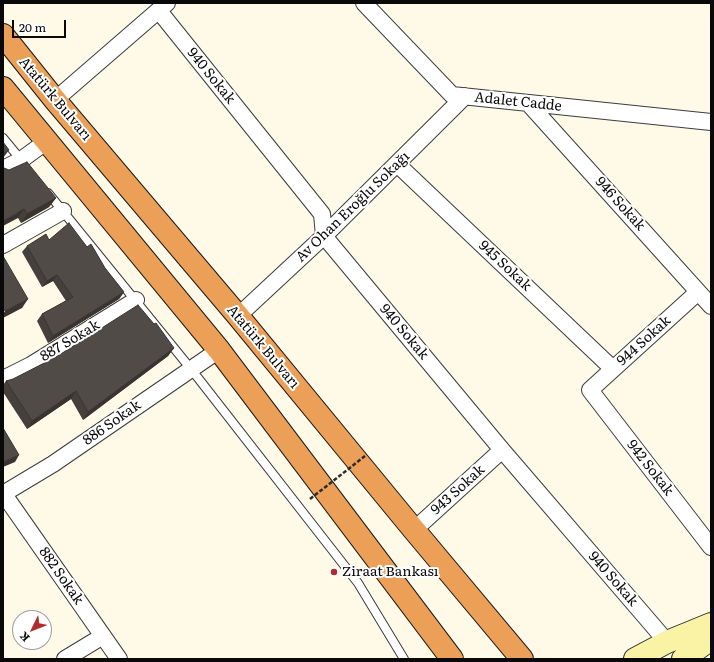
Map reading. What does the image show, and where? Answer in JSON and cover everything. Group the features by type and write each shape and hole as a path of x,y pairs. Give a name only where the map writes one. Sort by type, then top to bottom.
{"highway":[{"name":"Atatürk Bulvarı","path":"3,35 55,100 238,316 522,659"},
{"path":"3,88 218,350 452,659"},
{"path":"434,636 435,659"}],"street":[{"name":"Adalet Cadde","path":"364,3 452,95 711,122"},
{"path":"55,100 163,7"},
{"name":"940 Sokak","path":"163,7 322,214 324,236 502,450 667,642"},
{"name":"Av Ohan Eroğlu Sokağı","path":"238,316 324,236 465,96"},
{"name":"946 Sokak","path":"528,103 711,306"},
{"path":"3,169 24,163 47,141"},
{"name":"945 Sokak","path":"397,164 613,369"},
{"path":"3,245 63,211"},
{"name":"944 Sokak","path":"590,390 698,292"},
{"name":"887 Sokak","path":"3,379 30,365 136,300"},
{"name":"886 Sokak","path":"3,494 53,464 218,350"},
{"name":"942 Sokak","path":"590,390 711,547"},
{"name":"943 Sokak","path":"414,530 502,450"},
{"name":"882 Sokak","path":"3,494 119,659"},
{"path":"635,659 667,642 711,624"},
{"path":"65,659 103,636"},
{"path":"683,659 711,639"}],"lane":[{"path":"3,138 24,163"},
{"path":"45,188 191,369 358,583 404,659"}],"path":[{"path":"310,499 365,456"}],"building":[{"path":"3,142 9,150 3,154"},
{"path":"27,162 56,198 27,214 24,209 3,221 3,167 9,170"},
{"path":"69,223 87,247 91,244 105,268 124,292 53,336 42,314 73,297 57,275 47,281 27,246 46,234 49,240"},
{"path":"3,256 28,299 5,311 3,308"},
{"path":"138,305 154,324 156,323 174,348 88,412 76,391 32,421 6,381 13,379 56,357"},
{"path":"3,428 19,455 3,462"}],"place":[{"name":"Ziraat Bankası","path":"334,572"}]}
